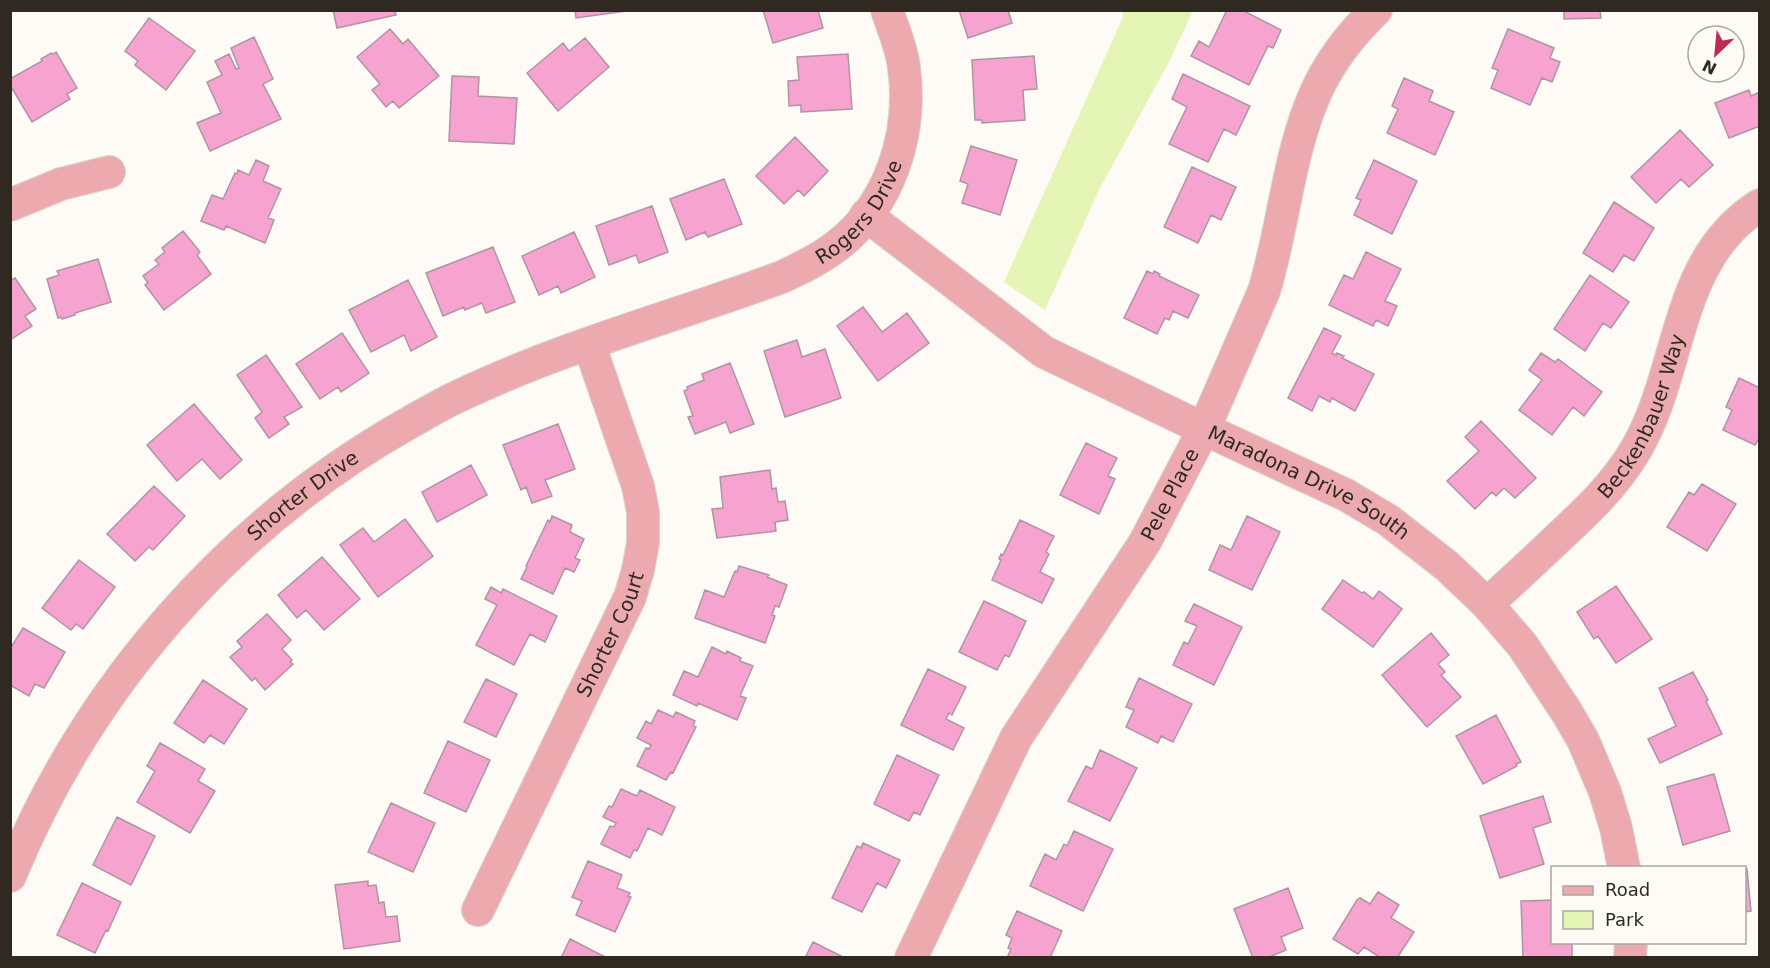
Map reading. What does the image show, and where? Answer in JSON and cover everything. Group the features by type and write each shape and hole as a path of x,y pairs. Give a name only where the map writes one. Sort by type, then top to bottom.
{"street":[{"name":"Rogers Drive","path":"674,315 805,267 836,246 866,215 878,198 890,176 902,141 906,115 904,66 887,10"},
{"name":"Pele Place","path":"911,957 1016,738 1136,559 1204,429 1264,291 1299,140 1311,103 1337,56 1376,10"},
{"path":"10,205 61,184 109,172"},
{"name":"Beckenbauer Way","path":"1487,604 1596,502 1624,468 1652,417 1701,268 1711,251 1732,225 1760,205"},
{"name":"Maradona Drive South","path":"866,215 1044,352 1346,495 1380,515 1447,566 1487,604 1523,646 1538,666 1583,740 1605,792 1624,866"},
{"name":"Shorter Drive","path":"10,876 66,762 94,717 142,651 206,579 255,532 341,464 458,396 541,361 674,315"},
{"name":"Shorter Court","path":"478,910 630,597 638,570 643,543 643,513 639,486 589,344"}],"green space":[{"path":"1122,11 1193,11 1169,62 1100,188 1045,310 1004,282 1123,17"}],"building":[{"path":"333,10 395,10 396,15 337,28"},
{"path":"575,10 626,10 626,11 576,18"},
{"path":"763,10 818,10 823,28 773,43"},
{"path":"959,10 1008,10 1012,23 968,38"},
{"path":"1227,10 1242,10 1281,30 1273,48 1268,46 1249,85 1191,56 1199,41 1209,47"},
{"path":"1564,10 1600,10 1601,18 1564,19"},
{"path":"149,18 195,51 166,90 135,65 138,61 125,51"},
{"path":"390,29 403,44 408,39 439,76 399,108 393,101 386,107 372,90 380,84 357,57"},
{"path":"1508,29 1554,48 1550,58 1560,62 1552,82 1542,78 1530,105 1491,88 1498,70 1492,68"},
{"path":"254,37 273,79 263,84 281,119 210,151 197,123 221,113 207,82 222,75 215,61 229,54 236,69 239,68 231,48"},
{"path":"585,38 609,67 558,111 527,73 563,43 569,51"},
{"path":"56,52 77,88 67,94 70,99 32,122 10,85 10,79"},
{"path":"848,54 852,109 801,112 801,105 789,106 788,81 799,80 797,57"},
{"path":"1034,56 1037,89 1023,90 1025,120 982,123 982,120 975,120 972,60"},
{"path":"1183,74 1250,106 1236,135 1224,129 1208,162 1169,144 1187,107 1172,99"},
{"path":"452,76 479,77 478,96 517,98 514,144 449,141"},
{"path":"1404,78 1433,91 1429,101 1454,112 1435,155 1387,133 1398,109 1392,106"},
{"path":"1749,90 1751,96 1760,92 1760,126 1729,138 1715,103"},
{"path":"1680,130 1713,165 1689,187 1681,179 1656,203 1631,177"},
{"path":"795,137 828,171 804,196 798,190 784,204 756,176"},
{"path":"971,146 1017,160 1000,215 962,203 968,184 960,181"},
{"path":"256,160 269,166 263,181 281,189 268,218 274,220 265,243 226,226 224,230 201,221 212,195 223,199 235,173 237,174 238,170 249,175"},
{"path":"1374,160 1417,181 1392,234 1354,215 1361,200 1356,198"},
{"path":"1192,167 1236,187 1221,220 1211,215 1198,243 1164,227"},
{"path":"724,179 742,224 708,237 705,232 686,240 670,199"},
{"path":"1614,202 1654,228 1634,261 1624,255 1613,272 1583,253"},
{"path":"652,206 668,252 639,263 636,255 609,265 596,226"},
{"path":"183,231 200,252 197,255 211,274 164,310 145,285 148,283 143,276 159,264 155,260 165,252 162,248"},
{"path":"574,232 595,277 561,293 558,286 539,295 522,256"},
{"path":"493,247 515,302 486,313 482,303 465,310 464,307 443,316 426,273"},
{"path":"1366,252 1401,269 1385,301 1397,306 1388,326 1376,320 1373,326 1329,305 1344,275 1353,279"},
{"path":"98,259 111,302 62,319 58,318 47,279 59,275 57,271"},
{"path":"1147,271 1153,274 1154,271 1160,274 1159,276 1199,295 1188,318 1173,311 1169,320 1165,318 1157,334 1124,318"},
{"path":"1590,275 1629,302 1611,328 1603,323 1585,351 1554,329"},
{"path":"15,278 36,309 25,316 32,326 10,340 10,281"},
{"path":"408,280 437,337 411,351 404,335 371,352 349,310"},
{"path":"863,307 882,332 907,313 929,343 878,381 837,326"},
{"path":"1324,328 1341,336 1332,353 1344,356 1342,358 1374,374 1355,411 1332,398 1330,402 1319,396 1312,411 1288,398"},
{"path":"342,333 369,373 341,392 338,387 320,399 296,364"},
{"path":"797,340 802,357 825,349 841,398 785,417 764,351"},
{"path":"1541,353 1555,362 1558,359 1602,392 1584,416 1573,407 1552,435 1519,410 1542,380 1529,370"},
{"path":"266,355 302,407 284,417 289,424 269,438 255,418 262,412 237,375"},
{"path":"730,363 754,424 730,433 726,422 695,434 688,417 693,416 684,391 688,389 687,387 704,380 702,374"},
{"path":"1739,378 1760,388 1760,437 1755,445 1723,430 1732,410 1726,407"},
{"path":"194,404 242,460 220,479 202,459 177,481 147,445"},
{"path":"1481,421 1536,478 1515,498 1504,488 1496,496 1492,492 1475,509 1447,481 1479,451 1465,437"},
{"path":"558,424 575,469 545,480 552,496 532,503 526,487 521,490 503,445"},
{"path":"1086,443 1117,458 1108,476 1115,479 1099,514 1060,495"},
{"path":"471,465 487,495 437,522 422,492"},
{"path":"770,470 772,489 776,488 778,502 785,501 788,520 775,522 776,531 717,538 712,509 723,508 720,477"},
{"path":"1702,484 1736,504 1707,551 1667,527 1689,492 1694,495"},
{"path":"154,486 185,516 153,550 149,547 135,561 107,534"},
{"path":"552,516 572,525 570,532 584,539 575,558 580,560 574,572 565,568 553,594 521,579 548,520 550,522"},
{"path":"1247,516 1280,532 1252,590 1209,570 1220,545 1231,550"},
{"path":"405,519 433,556 378,597 340,545 363,528 374,542"},
{"path":"1020,520 1054,536 1046,552 1049,554 1040,572 1054,579 1042,603 992,580 1001,560 999,559 1001,554 1003,555"},
{"path":"322,557 360,599 324,630 306,610 297,618 278,595"},
{"path":"79,560 115,587 83,629 76,624 71,630 42,608"},
{"path":"739,566 769,575 767,577 787,585 779,607 775,606 772,615 775,616 765,643 695,618 705,590 724,597"},
{"path":"1343,580 1373,599 1379,591 1402,609 1373,647 1322,609"},
{"path":"1616,586 1652,639 1616,663 1598,636 1594,639 1577,612"},
{"path":"491,587 501,593 503,589 557,616 545,642 530,634 514,665 476,645 497,605 485,599"},
{"path":"984,601 1026,621 1009,657 1005,655 997,670 959,652"},
{"path":"1194,604 1242,627 1214,685 1173,665 1184,642 1188,644 1197,626 1185,621"},
{"path":"267,614 291,640 282,649 293,664 265,690 255,678 252,681 230,657 242,647 237,641"},
{"path":"23,628 65,652 44,688 35,684 29,696 10,685 10,649"},
{"path":"1431,633 1449,655 1438,664 1445,672 1441,675 1461,697 1427,727 1382,675"},
{"path":"712,647 726,654 727,651 741,658 740,661 753,666 740,696 746,698 737,720 673,695 684,671 698,677"},
{"path":"928,669 966,687 952,715 949,713 946,719 964,728 953,750 901,725"},
{"path":"1693,672 1722,734 1660,763 1648,739 1676,726 1659,688"},
{"path":"1139,678 1192,704 1173,742 1161,736 1158,743 1126,727 1134,710 1126,707"},
{"path":"486,679 517,694 496,737 464,722"},
{"path":"203,680 247,709 224,744 210,735 204,743 174,723"},
{"path":"658,710 673,717 676,712 695,721 693,726 696,727 673,773 671,772 666,780 637,766 646,748 649,749 651,745 637,738 646,721 651,724"},
{"path":"1496,715 1521,762 1483,784 1456,736"},
{"path":"448,741 490,760 466,812 424,793"},
{"path":"160,743 205,769 198,781 215,791 190,833 137,802 155,771 147,766"},
{"path":"1100,750 1137,768 1110,821 1068,801 1086,766 1092,769"},
{"path":"897,755 939,775 920,815 914,812 909,821 874,804"},
{"path":"1714,774 1730,831 1683,845 1667,787"},
{"path":"621,789 637,796 640,790 675,807 662,835 648,828 637,851 634,850 630,858 601,844 610,826 614,827 616,823 603,817 609,806 612,807"},
{"path":"1543,796 1551,822 1533,828 1544,864 1500,878 1480,816"},
{"path":"391,803 435,823 413,872 368,852"},
{"path":"117,817 155,836 131,885 93,865"},
{"path":"1074,831 1113,849 1083,911 1030,886 1045,854 1056,860 1064,844 1067,846"},
{"path":"863,843 900,860 886,888 877,883 862,912 832,898 857,846 861,848"},
{"path":"588,861 622,875 617,888 630,893 628,896 631,897 615,932 576,915 582,901 572,897"},
{"path":"1746,869 1747,869 1751,911 1746,912"},
{"path":"368,881 368,886 376,885 379,903 384,902 386,917 397,916 400,941 344,949 335,885"},
{"path":"82,883 121,902 95,953 57,935"},
{"path":"1288,888 1303,928 1281,937 1286,950 1267,958 1253,958 1234,909"},
{"path":"1378,892 1399,905 1391,918 1414,932 1397,958 1381,958 1364,947 1358,954 1333,939 1357,900 1360,898 1370,904"},
{"path":"1551,900 1551,944 1572,944 1572,958 1523,958 1521,901"},
{"path":"1017,911 1062,931 1050,958 1007,958 1012,938 1006,935"},
{"path":"570,939 607,958 561,958"},
{"path":"813,942 845,958 805,958"}]}
